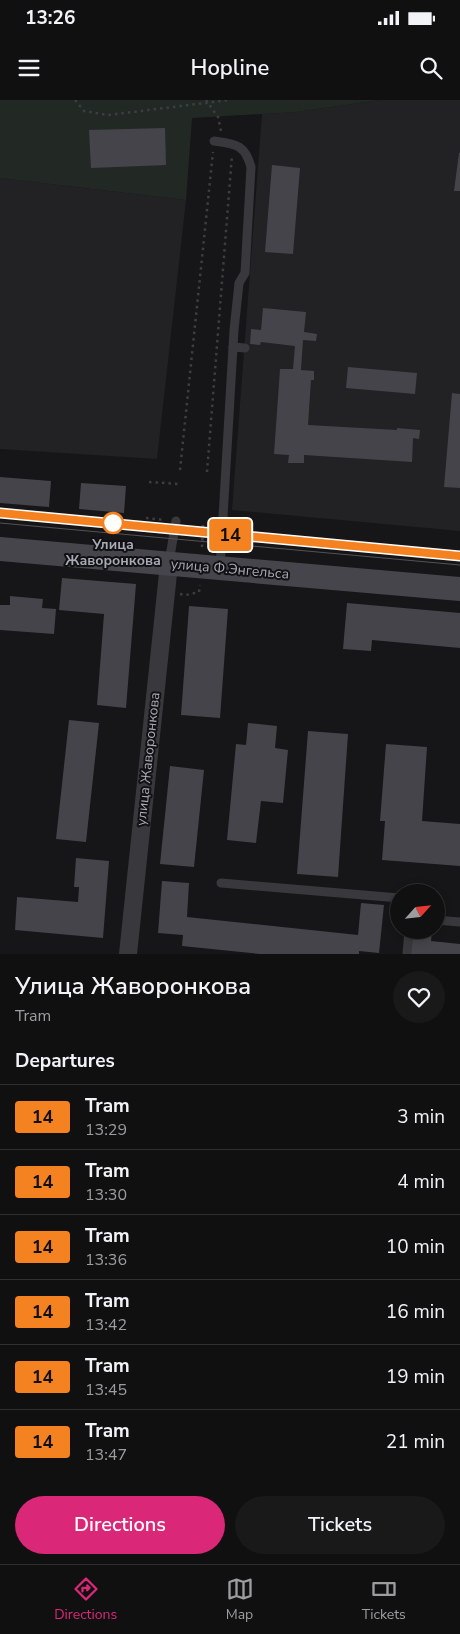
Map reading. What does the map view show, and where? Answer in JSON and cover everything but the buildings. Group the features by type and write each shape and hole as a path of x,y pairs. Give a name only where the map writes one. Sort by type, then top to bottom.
{"street":[{"name":"улица Ф.Энгельса","path":"0,549 460,589"},
{"name":"улица Жаворонкова","path":"128,954 169,564"}],"lane":[{"path":"214,141 228,143 245,150 251,167 245,273 239,283 233,347 220,568"},
{"path":"233,347 245,348"},
{"path":"169,564 176,521"},
{"path":"221,883 390,897"},
{"path":"445,921 460,922"},
{"path":"407,954 409,939"}],"path":[{"path":"75,100 84,111 108,116 229,100"},
{"path":"207,102 218,117 228,143 207,472"},
{"path":"180,470 214,141"},
{"path":"149,482 179,484"},
{"path":"146,518 155,519"}],"shaded area":[{"path":"0,100 380,100 296,112 192,118 186,200 0,178"},
{"path":"380,100 460,100 460,531 232,510 262,114 296,112"},
{"path":"0,178 186,200 157,459 0,449"}],"tram line":[{"path":"0,513 460,556"},
{"name":"14","path":"0,513 460,556"},
{"path":"0,523 460,565"}],"place":[{"name":"Улица Жаворонкова","path":"113,523"}]}
